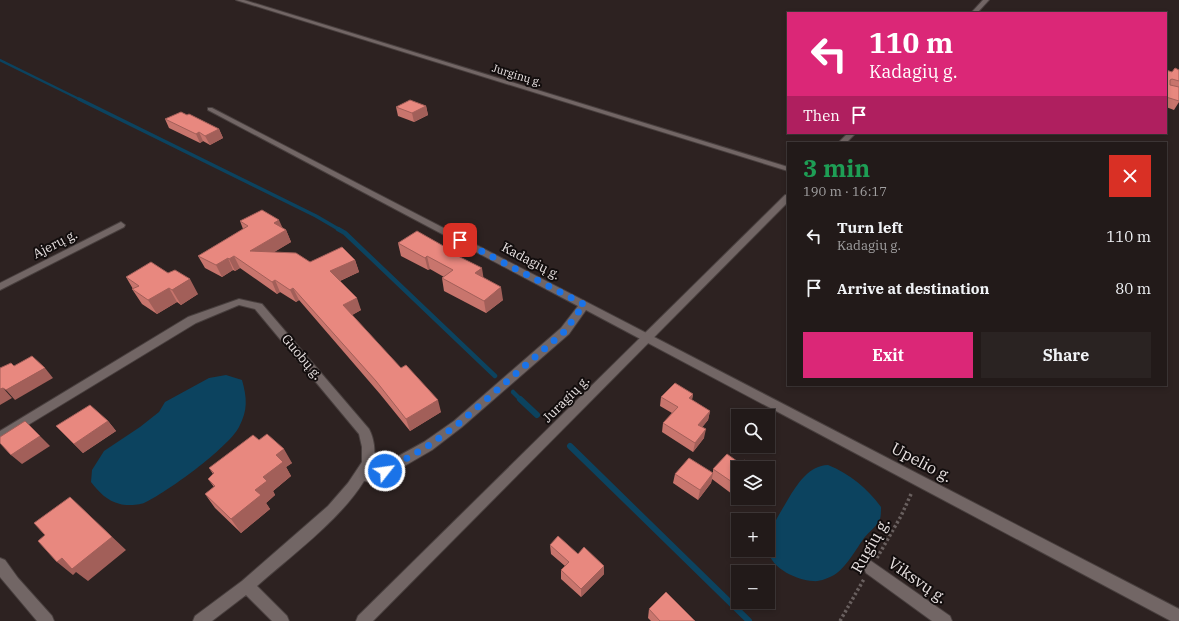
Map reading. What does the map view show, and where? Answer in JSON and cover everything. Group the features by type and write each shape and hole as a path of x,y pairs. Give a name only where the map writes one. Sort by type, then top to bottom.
{"street":[{"name":"Jurginų g.","path":"239,0 787,169"},
{"path":"975,12 986,0"},
{"name":"Kadagių g.","path":"210,109 648,337"},
{"path":"843,142 851,134"},
{"name":"Juragių g.","path":"363,621 787,198"},
{"name":"Ajerų g.","path":"0,287 122,225"},
{"name":"Guobų g.","path":"0,437 192,320 238,302 258,306 365,432 368,447 368,463 353,487 332,510 246,586 200,621"},
{"path":"361,475 373,476 385,471 428,446 458,424 565,331 585,305"},
{"name":"Upelio g.","path":"648,337 1179,617"},
{"path":"0,565 13,583 47,621"},
{"name":"Viksvų g.","path":"871,568 945,621"},
{"path":"246,586 282,621"}],"path":[{"name":"Rugių g.","path":"840,621 901,516 914,488 916,478"}],"water":[{"path":"226,375 242,380 246,398 244,415 233,436 210,458 167,490 142,504 122,505 115,503 104,496 94,486 91,482 92,470 104,451 140,427 159,412 165,402 209,378"},
{"path":"828,465 851,477 870,494 881,507 879,521 864,538 842,568 834,575 815,581 793,576 780,568 770,557 775,557 775,522 778,516 801,480 815,468"}],"building":[{"path":"1175,68 1179,70 1179,81 1172,79 1170,80 1170,85 1179,87 1179,101 1167,97 1167,70 1172,72"},
{"path":"410,100 426,106 412,113 396,107"},
{"path":"181,112 187,115 189,114 219,129 205,136 199,132 196,134 165,119"},
{"path":"262,210 279,220 274,223 286,230 250,251 296,253 310,262 342,247 355,260 330,271 357,298 343,305 401,368 406,365 438,400 406,419 376,381 293,288 290,290 275,280 272,282 234,256 216,265 198,256 248,226 240,221"},
{"path":"417,231 454,252 452,253 482,268 475,273 501,287 484,301 442,278 453,270 427,256 425,258 398,243"},
{"path":"151,262 168,273 175,270 190,279 172,290 169,288 148,300 132,289 139,286 126,277"},
{"path":"32,356 45,368 6,390 3,388 0,389 0,368 11,363 14,366"},
{"path":"675,383 693,394 689,398 710,411 698,425 706,429 695,443 663,423 678,407 661,397"},
{"path":"90,405 108,421 74,444 56,426"},
{"path":"25,421 40,436 11,455 0,443 0,437"},
{"path":"267,434 284,449 276,455 283,462 263,477 267,481 255,490 261,495 231,519 205,494 215,486 208,479 214,473 209,468 253,435 259,440"},
{"path":"727,454 737,461 731,461 731,481 713,469"},
{"path":"689,458 713,473 700,490 675,474"},
{"path":"70,497 112,537 72,569 62,558 57,562 38,541 45,535 34,523"},
{"path":"558,536 578,554 584,547 604,566 581,589 561,570 569,562 550,545"},
{"path":"666,592 695,621 660,621 649,609"}],"waterway":[{"path":"0,60 81,100"},
{"path":"79,99 316,216 340,230"},
{"path":"338,229 345,233 495,376"},
{"path":"513,392 520,399"},
{"path":"520,399 537,415"},
{"path":"570,446 749,621"}],"route":[{"path":"385,471 428,446 458,424 565,331 585,305 460,240"}]}
